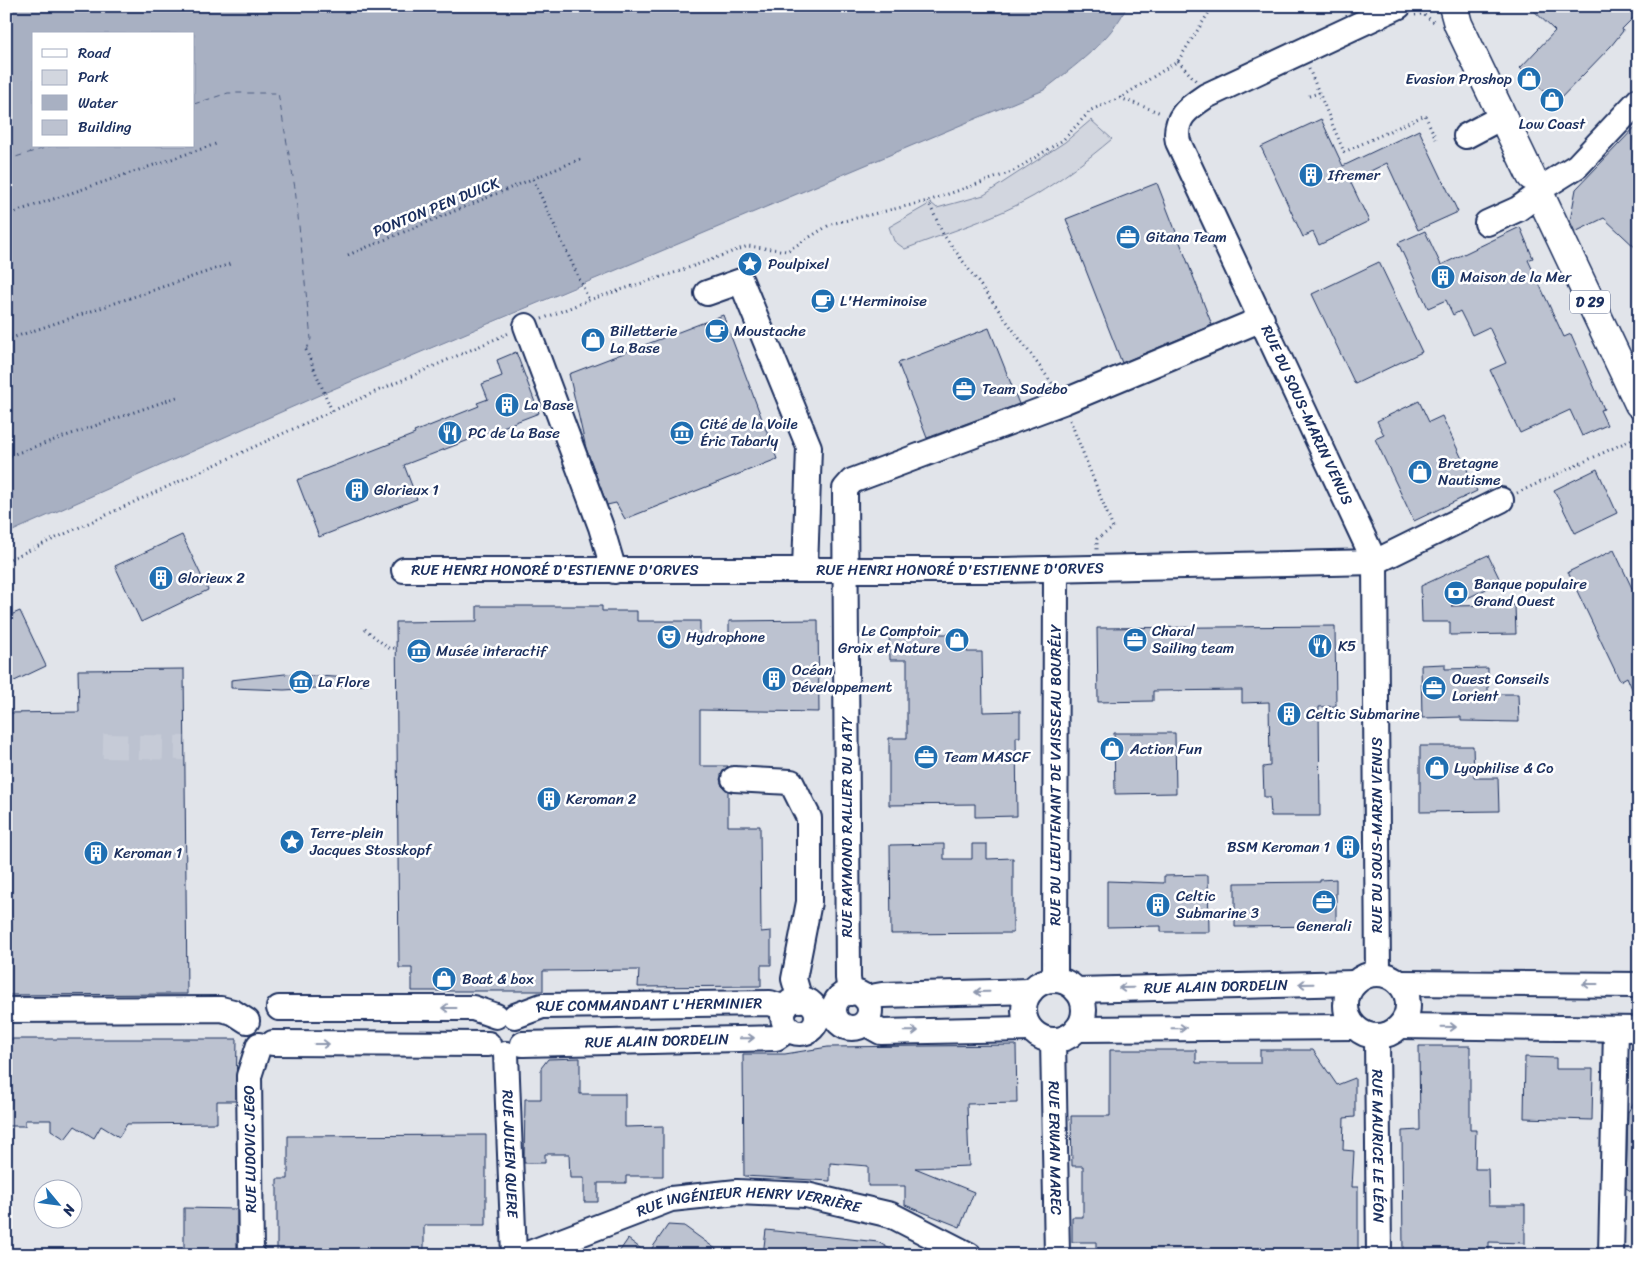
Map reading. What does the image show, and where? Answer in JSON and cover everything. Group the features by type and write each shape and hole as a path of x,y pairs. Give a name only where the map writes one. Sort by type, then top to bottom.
{"main road":[{"name":"D 29","path":"1447,17 1458,24 1539,189 1635,411"}],"street":[{"path":"1179,120 1189,107 1206,96 1404,12"},
{"path":"1487,223 1518,209 1539,189 1577,166 1639,100"},
{"path":"1466,136 1502,117"},
{"name":"RUE DU SOUS-MARIN VENUS","path":"1179,120 1176,132 1178,142 1375,562 1378,974"},
{"path":"707,293 741,281 809,447 806,570"},
{"name":"RUE RAYMOND RALLIER DU BATY","path":"851,997 848,978 846,571 843,498 845,489 852,481 1063,402 1262,320"},
{"path":"526,326 601,527 614,570"},
{"name":"RUE HENRI HONORÉ D'ESTIENNE D'ORVES","path":"404,570 1056,570 1375,562 1502,500"},
{"name":"RUE DU LIEUTENANT DE VAISSEAU BOURÉLY","path":"1056,570 1066,985"},
{"path":"734,779 791,782 809,818 809,902 794,979 796,1010 804,1033 813,1027 840,1024 855,1028 865,1023 870,1013 851,997 835,1015 840,1024"},
{"path":"1077,1029 1354,1027 1368,1036 1377,1037 1394,1032 1400,1026 1408,1009 1405,990 1399,983 1393,978 1378,974"},
{"name":"RUE ALAIN DORDELIN","path":"266,1044 506,1047 776,1038 796,1010 851,997 1031,991 1038,985 1355,983 1362,978 1378,974"},
{"path":"1354,1027 1346,1009 1346,1000 1355,983"},
{"path":"1399,983 1639,985"},
{"path":"1031,991 1024,1010 1030,1028 1044,1039 1062,1039 1077,1029 1082,1022 1084,1005 1066,985"},
{"path":"279,1008 283,1014 282,1034 266,1044 247,1037 247,1010 252,1006 266,1002 279,1008 473,1008 506,1016 524,1024 506,1047 489,1026 506,1016"},
{"name":"RUE COMMANDANT L'HERMINIER","path":"506,1016 542,1006 770,1003 796,1010"},
{"path":"6,1010 221,1009 233,1012 247,1021"},
{"path":"865,1023 881,1032 1030,1028"},
{"path":"1400,1026 1627,1029 1611,1255"},
{"name":"RUE MAURICE LE LÉON","path":"1377,1037 1379,1255"},
{"name":"RUE ERWAN MAREC","path":"1053,1040 1057,1255"},
{"name":"RUE LUDOVIC JEGO","path":"251,1255 249,1076 266,1044"},
{"name":"RUE JULIEN QUERE","path":"506,1047 514,1255"},
{"name":"RUE INGÉNIEUR HENRY VERRIÈRE","path":"525,1255 671,1199 737,1192 806,1195 891,1215 969,1255"}],"path":[{"path":"6,562 332,411 589,300 680,271 748,246 786,251 831,224 928,201 1012,172 1063,140 1092,110 1120,98 1178,61 1213,6"},
{"path":"1266,9 1282,6"},
{"path":"1404,12 1447,17"},
{"path":"1178,61 1206,96"},
{"path":"1306,62 1344,152 1425,115 1436,140"},
{"path":"1309,96 1319,93"},
{"path":"1120,98 1179,120"},
{"path":"6,215 216,144"},
{"name":"PONTON PEN DUICK","path":"348,255 583,158"},
{"path":"533,179 589,300"},
{"path":"928,201 943,234 1059,393 1113,528 1097,538 1097,569"},
{"path":"6,340 233,263"},
{"path":"306,350 332,411"},
{"path":"6,457 180,396"},
{"path":"1502,500 1639,436 1635,411"},
{"path":"365,629 388,648 397,648"}],"shaded area":[{"path":"1127,6 1639,6 1639,1255 6,1255 6,534 324,393 587,284 1124,15"}],"green space":[{"path":"1091,120 1112,139 1074,169 1034,196 987,218 905,249 894,241 889,227 931,203 937,208 984,195 1065,142"}],"water":[{"path":"6,6 1127,6 1102,42 1079,63 1044,90 324,393 6,534"}],"building":[{"path":"1529,6 1625,6 1635,16 1622,29 1623,31 1611,46 1556,103 1520,68 1555,31"},
{"path":"1321,119 1343,166 1419,130 1458,212 1418,230 1387,163 1350,181 1369,221 1319,245 1313,232 1303,237 1261,147"},
{"path":"1639,123 1639,251 1604,218 1575,232 1570,221 1576,189"},
{"path":"1157,183 1212,325 1122,363 1066,219"},
{"path":"1520,227 1533,258 1528,260 1564,337 1571,334 1604,409 1600,410 1607,425 1582,436 1570,410 1520,433 1490,370 1506,363 1489,327 1472,335 1460,311 1453,315 1446,300 1428,308 1398,243 1425,231 1441,265"},
{"path":"1379,262 1422,352 1355,384 1312,294"},
{"name":"Cité de la Voile Éric Tabarly","path":"723,315 777,459 625,519 616,503 607,505 586,448 569,374"},
{"path":"989,328 1019,404 927,438 898,363"},
{"path":"516,352 539,413 404,465 417,499 319,537 297,480 415,434 414,432 479,406 477,403 488,399 482,384 502,376 497,360"},
{"path":"1419,401 1429,422 1442,416 1477,491 1414,521 1375,439 1384,435 1377,421"},
{"path":"1597,469 1617,513 1575,533 1554,490"},
{"name":"Glorieux 2","path":"182,535 208,590 141,622 115,566"},
{"path":"1614,550 1639,603 1639,705 1627,677 1620,681 1568,572"},
{"path":"1488,555 1501,582 1451,606 1515,605 1516,634 1450,635 1450,622 1422,622 1421,586"},
{"name":"Keroman 2","path":"477,606 602,606 602,611 637,611 637,621 700,621 700,639 729,639 729,621 818,620 819,712 700,710 700,766 728,766 720,779 722,786 728,791 728,826 760,826 761,932 771,931 771,965 761,965 761,986 638,987 639,970 543,971 543,991 412,991 412,968 399,968 396,622 477,621"},
{"path":"20,611 46,666 6,685 6,617"},
{"name":"Celtic Submarine","path":"1335,626 1336,706 1319,707 1320,816 1271,816 1270,797 1264,797 1263,767 1270,766 1269,702 1242,703 1242,690 1153,691 1153,701 1098,702 1097,628"},
{"path":"924,630 924,634 967,634 967,652 982,652 983,712 1020,711 1020,737 1016,737 1017,816 975,817 975,804 889,805 889,738 907,738 907,660 890,660 889,631"},
{"path":"1445,664 1445,669 1488,668 1488,694 1518,694 1519,722 1461,721 1461,717 1422,718 1421,665"},
{"name":"Keroman 1","path":"184,669 187,994 6,995 6,713 79,712 78,670"},
{"name":"La Flore","path":"285,674 367,679 367,685 284,690 231,688 231,680"},
{"path":"1114,733 1175,733 1176,793 1115,794"},
{"path":"1420,746 1473,746 1474,778 1498,778 1499,811 1420,812"},
{"path":"944,844 944,859 972,859 972,844 987,844 987,859 1013,858 1013,933 891,934 890,845"},
{"name":"Celtic Submarine 3","path":"1208,875 1209,932 1161,932 1161,926 1107,927 1107,881 1164,883 1164,876"},
{"path":"1336,879 1336,926 1235,927 1235,883 1320,882 1320,880"},
{"path":"6,1039 237,1039 236,1101 217,1101 217,1123 127,1124 119,1137 101,1126 94,1138 75,1126 65,1139 51,1130 51,1120 25,1120 25,1126 6,1126"},
{"path":"1016,1045 1017,1103 967,1104 969,1166 915,1168 974,1192 960,1227 905,1205 905,1186 868,1186 868,1166 830,1163 830,1181 744,1176 743,1054 785,1054 828,1047"},
{"path":"1419,1046 1470,1046 1470,1130 1476,1130 1475,1169 1488,1169 1489,1205 1525,1205 1525,1243 1489,1242 1489,1255 1403,1255 1402,1131 1420,1130"},
{"path":"1110,1050 1196,1050 1196,1063 1260,1063 1260,1050 1313,1050 1337,1085 1355,1078 1355,1117 1344,1118 1343,1150 1354,1151 1352,1187 1358,1187 1358,1255 1266,1255 1266,1248 1198,1249 1198,1255 1096,1255 1096,1242 1072,1242 1072,1217 1083,1217 1083,1166 1072,1166 1071,1116 1110,1116"},
{"path":"1525,1057 1556,1058 1556,1069 1593,1069 1592,1120 1524,1118"},
{"path":"580,1058 580,1094 625,1094 625,1127 663,1126 663,1176 626,1176 626,1183 598,1183 598,1202 584,1202 584,1178 570,1178 569,1154 545,1154 545,1163 524,1163 525,1099 541,1099 541,1068 548,1059"},
{"path":"1639,1094 1639,1196 1626,1188 1628,1112"},
{"path":"486,1135 486,1225 424,1225 424,1255 277,1255 277,1179 288,1179 288,1136"},
{"path":"184,1208 237,1209 237,1255 184,1255"},
{"path":"668,1225 684,1226 724,1255 617,1255 628,1239 648,1254"},
{"path":"766,1230 878,1242 900,1255 763,1255"}],"ferry route":[{"path":"195,104 228,93 278,93 295,188 311,339 306,350"},
{"path":"6,160 45,148"}],"tunnel":[{"path":"103,746 184,748"}],"place":[{"name":"Evasion Proshop","path":"1529,79"},
{"name":"Low Coast","path":"1552,100"},
{"name":"Ifremer","path":"1311,175"},
{"name":"Gitana Team","path":"1128,237"},
{"name":"Poulpixel","path":"750,264"},
{"name":"Maison de la Mer","path":"1443,277"},
{"name":"L'Herminoise","path":"823,301"},
{"name":"Moustache","path":"717,331"},
{"name":"Billetterie La Base","path":"593,340"},
{"name":"Team Sodebo","path":"964,389"},
{"name":"La Base","path":"507,405"},
{"name":"PC de La Base","path":"450,433"},
{"name":"Cité de la Voile Éric Tabarly","path":"682,433"},
{"name":"Bretagne Nautisme","path":"1420,472"},
{"name":"Glorieux 1","path":"357,490"},
{"name":"Glorieux 2","path":"161,578"},
{"name":"Banque populaire Grand Ouest","path":"1456,593"},
{"name":"Hydrophone","path":"669,637"},
{"name":"Le Comptoir Groix et Nature","path":"957,640"},
{"name":"Charal Sailing team","path":"1135,640"},
{"name":"K5","path":"1320,646"},
{"name":"Musée interactif","path":"419,651"},
{"name":"Océan Développement","path":"774,679"},
{"name":"La Flore","path":"301,682"},
{"name":"Ouest Conseils Lorient","path":"1434,688"},
{"name":"Celtic Submarine","path":"1289,714"},
{"name":"Action Fun","path":"1112,749"},
{"name":"Team MASCF","path":"926,757"},
{"name":"Lyophilise & Co","path":"1437,768"},
{"name":"Keroman 2","path":"549,799"},
{"name":"Terre-plein Jacques Stosskopf","path":"292,842"},
{"name":"BSM Keroman 1","path":"1348,847"},
{"name":"Keroman 1","path":"96,853"},
{"name":"Generali","path":"1324,902"},
{"name":"Celtic Submarine 3","path":"1158,905"},
{"name":"Boat & box","path":"444,979"}]}
